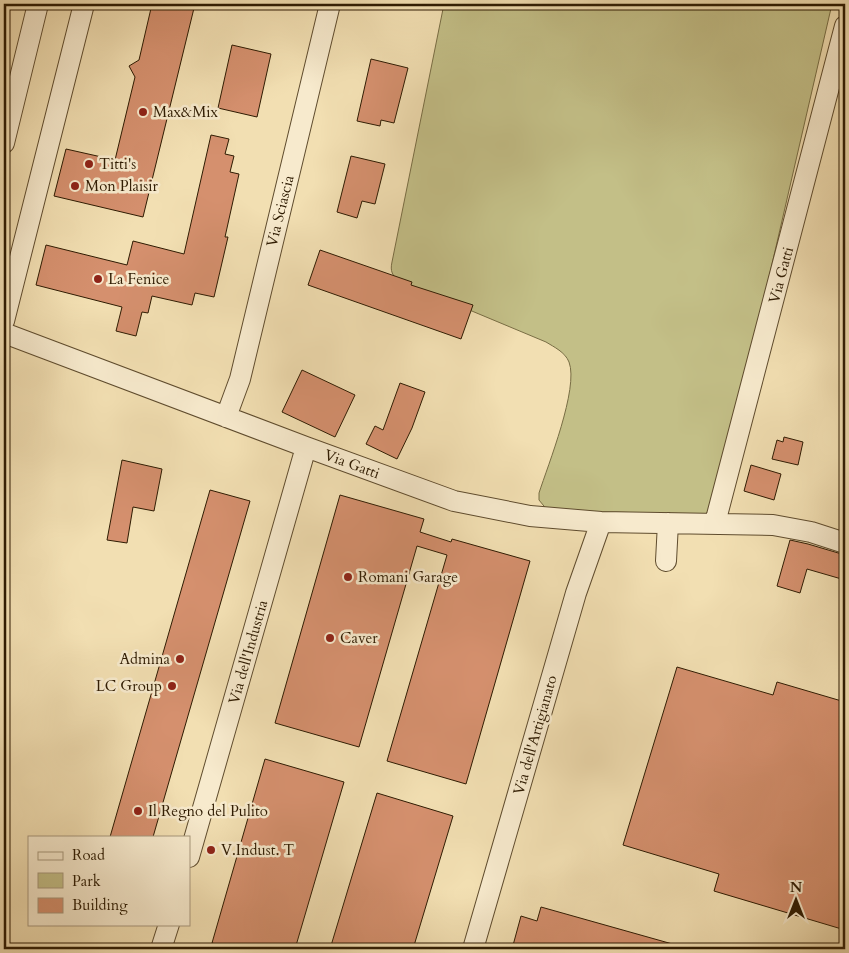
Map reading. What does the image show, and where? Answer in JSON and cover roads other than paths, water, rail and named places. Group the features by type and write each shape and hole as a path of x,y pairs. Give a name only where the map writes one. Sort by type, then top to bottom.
{"street":[{"path":"4,143 38,4"},
{"path":"4,320 84,4"},
{"name":"Via Sciascia","path":"226,417 240,379 330,4"},
{"name":"Via Gatti","path":"715,523 845,26"},
{"name":"Via Gatti","path":"4,333 306,448 454,501 530,516 601,522 773,525 811,532 845,543"},
{"name":"Via dell'Industria","path":"190,854 306,448"},
{"name":"Via dell'Artigianato","path":"473,949 576,593 601,522"},
{"path":"666,562 668,523"},
{"path":"161,949 168,926"}],"place":[{"name":"Max&Mix","path":"143,112"},
{"name":"Titti's","path":"89,164"},
{"name":"Mon Plaisir","path":"75,186"},
{"name":"La Fenice","path":"98,279"},
{"name":"Romani Garage","path":"348,577"},
{"name":"Caver","path":"330,638"},
{"name":"Admina","path":"180,659"},
{"name":"LC Group","path":"172,686"},
{"name":"Il Regno del Pulito","path":"138,811"},
{"name":"V.Indust. T","path":"211,850"}]}
